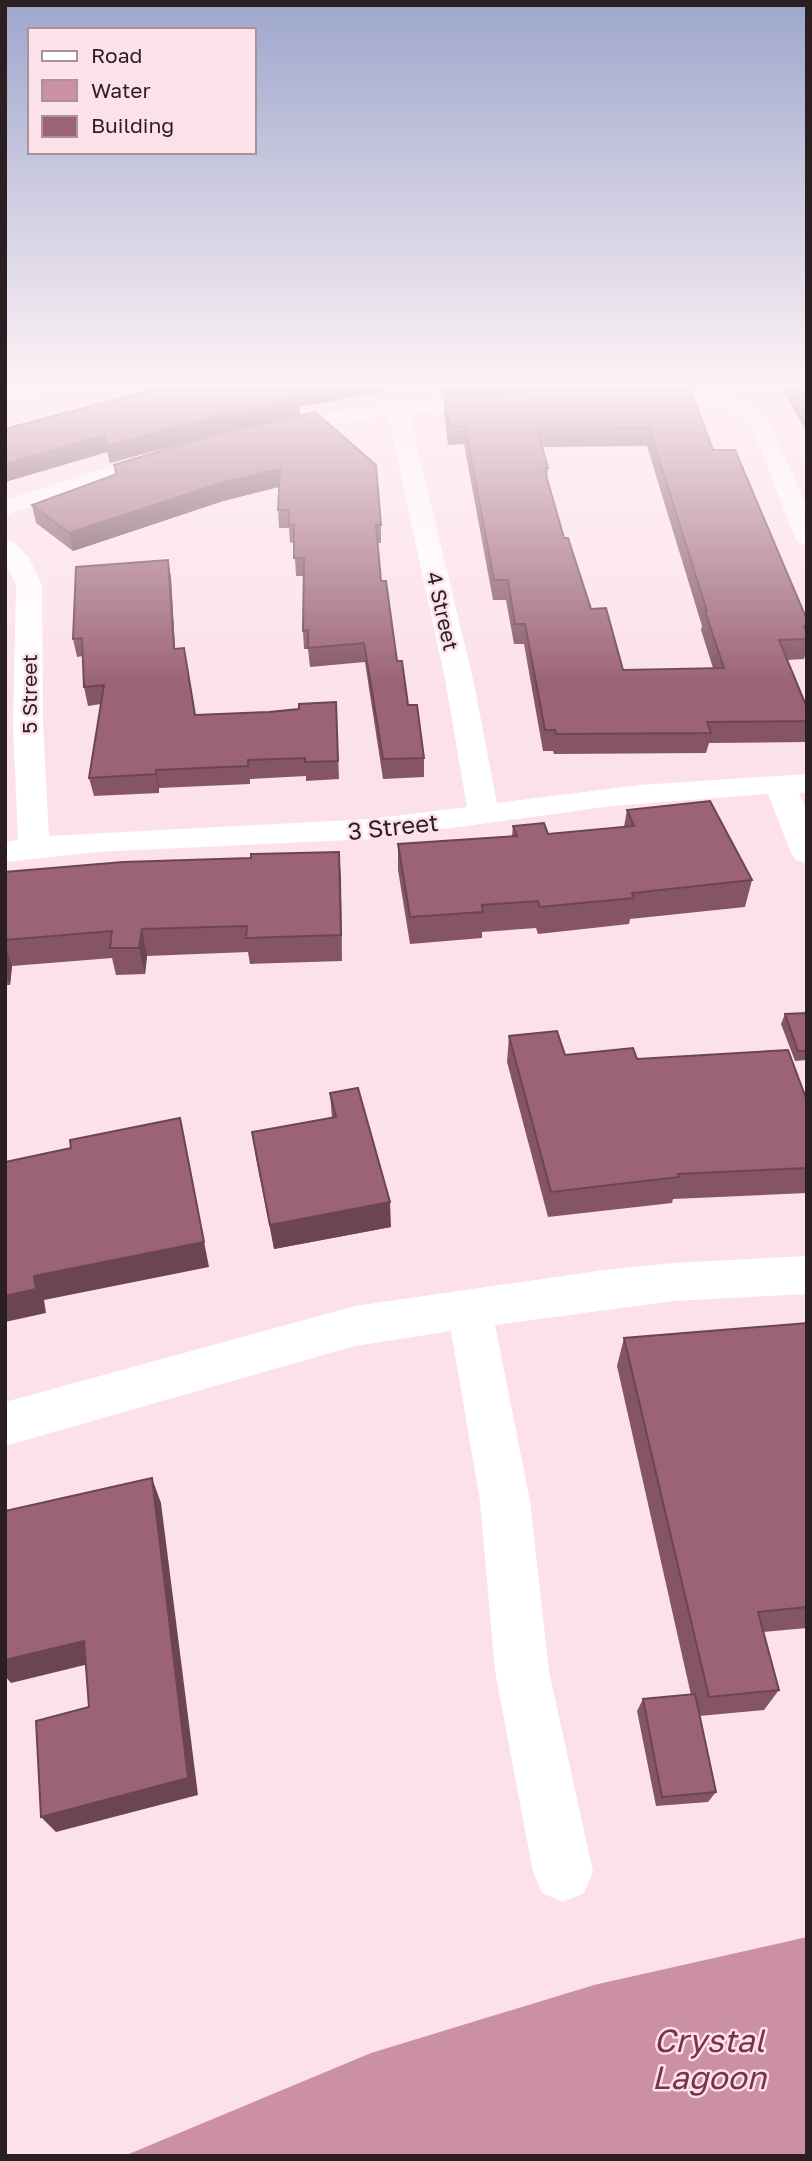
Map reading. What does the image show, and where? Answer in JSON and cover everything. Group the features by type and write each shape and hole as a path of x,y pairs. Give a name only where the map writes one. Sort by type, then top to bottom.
{"street":[{"path":"5,508 83,483"},
{"name":"4 Street","path":"414,483 459,679 484,815"},
{"path":"786,483 807,538"},
{"name":"5 Street","path":"5,547 20,563 29,584 28,725 19,850"},
{"name":"3 Street","path":"19,850 172,837 325,833 484,815 585,800 793,783 807,853"},
{"path":"5,1424 328,1332 383,1321 659,1283 807,1275"},
{"path":"470,1310 505,1501 522,1671 563,1872"}],"water":[{"name":"Crystal Lagoon","path":"807,1937 807,2156 124,2156 371,2053 594,1985"}],"building":[{"path":"93,483 222,483 69,533 32,505"},
{"path":"279,483 377,483 381,525 376,525 381,581 386,581 397,661 402,661 408,705 417,705 424,758 383,759 364,643 308,648 308,630 303,631 304,558 294,558 294,525 289,525 289,510 278,510"},
{"path":"476,483 548,483 564,538 568,538 591,609 606,608 623,670 724,668 666,483 749,483 807,620 807,626 804,626 807,639 779,640 807,708 807,721 707,722 711,733 556,734 555,730 545,730 525,624 515,624 508,580 494,580"},
{"path":"168,560 174,649 184,648 195,715 269,712 299,709 299,704 336,702 338,761 305,762 305,758 248,760 248,766 156,770 156,774 89,778 104,685 84,687 82,638 73,639 76,567"},
{"path":"710,801 752,880 632,893 634,898 540,907 538,901 482,905 483,912 410,917 398,844 517,836 513,826 544,823 548,834 634,826 627,810"},
{"path":"339,852 341,935 246,938 247,926 142,929 139,948 110,948 112,931 5,940 5,872 123,862 251,858 251,854"},
{"path":"807,1013 807,1051 798,1051 785,1014"},
{"path":"557,1031 565,1055 633,1048 637,1059 788,1050 807,1101 807,1168 678,1174 679,1177 551,1192 509,1036"},
{"path":"358,1088 390,1202 270,1225 252,1132 336,1117 330,1093"},
{"path":"180,1118 204,1242 34,1276 36,1289 5,1296 5,1162 71,1148 70,1140"},
{"path":"807,1323 807,1607 758,1612 779,1690 709,1697 624,1338"},
{"path":"152,1478 188,1778 41,1817 36,1721 89,1707 84,1641 5,1660 5,1511"},
{"path":"695,1694 716,1792 662,1797 643,1699"}]}
